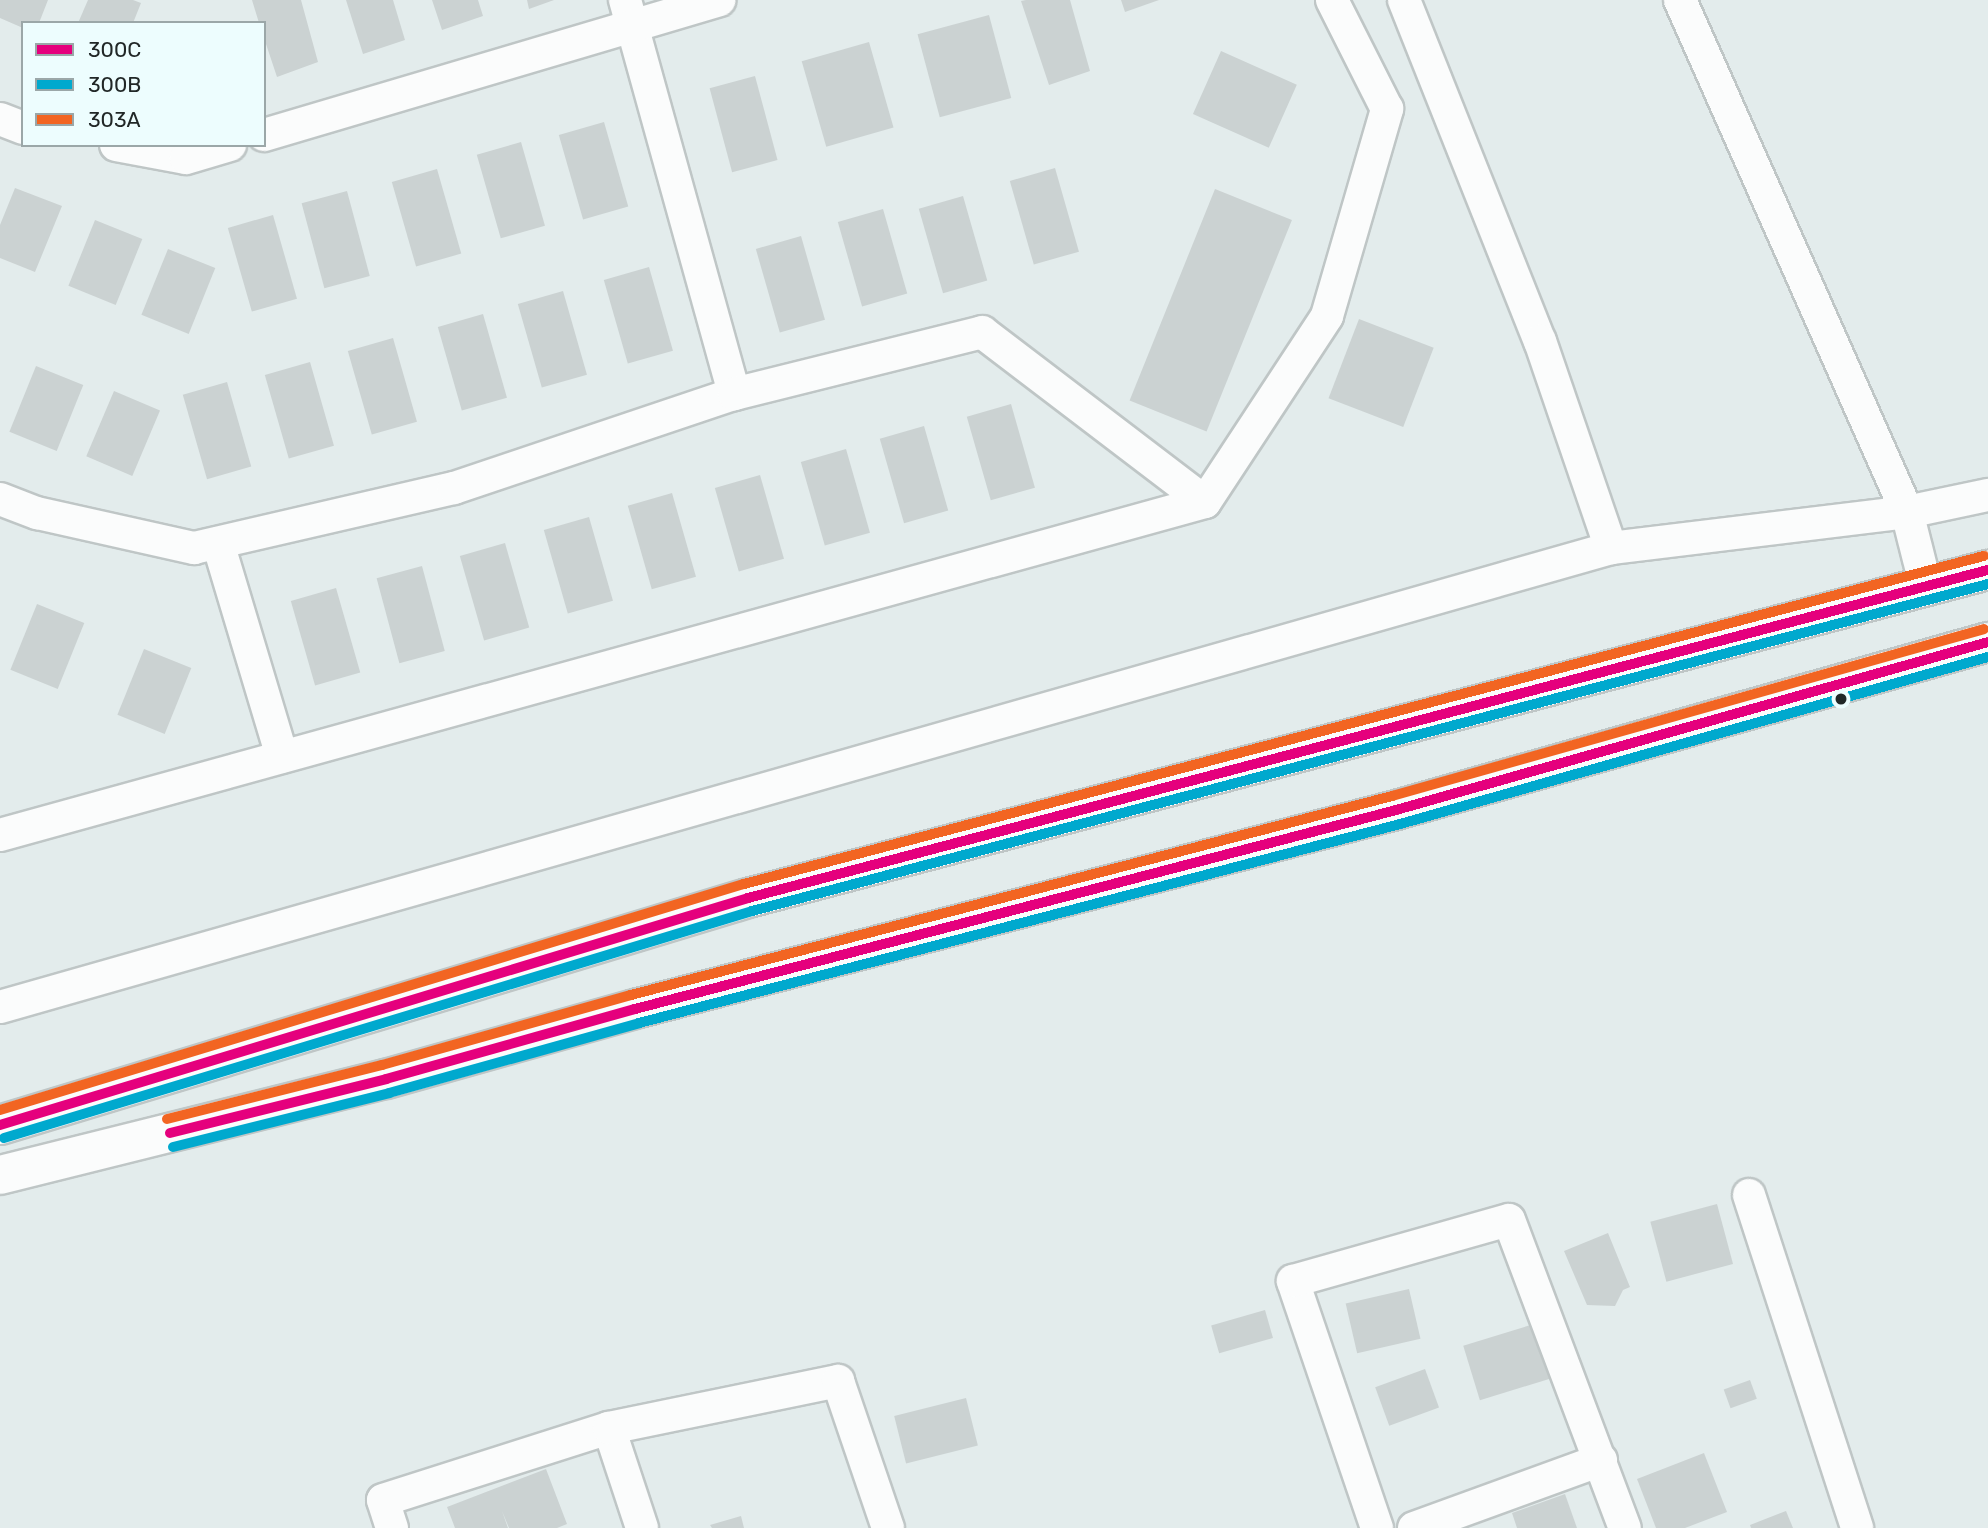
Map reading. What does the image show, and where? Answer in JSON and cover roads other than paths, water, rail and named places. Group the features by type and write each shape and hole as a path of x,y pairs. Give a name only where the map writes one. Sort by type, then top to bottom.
{"highway":[{"path":"0,1125 748,898 1988,570"},
{"path":"0,1175 386,1079 635,1009 1396,810 1988,642"}],"street":[{"path":"266,134 629,13 719,0"},
{"path":"0,835 1205,502 1326,316 1387,109 1332,0"},
{"path":"1404,0 1541,341 1611,548"},
{"path":"1680,0 1907,512 1926,587"},
{"path":"629,13 734,394"},
{"path":"0,119 21,127"},
{"path":"127,147 186,158 223,147"},
{"path":"0,499 37,513 194,548 454,488 734,394 982,332 1205,502"},
{"path":"0,1007 1611,548 1907,512 1988,495"},
{"path":"218,542 282,757"},
{"path":"1749,1195 1857,1528"},
{"path":"1377,1528 1293,1281 1510,1220 1625,1528"},
{"path":"393,1528 383,1500 609,1428 838,1381 888,1528"},
{"path":"609,1428 642,1528"},
{"path":"1414,1528 1601,1460"}]}
